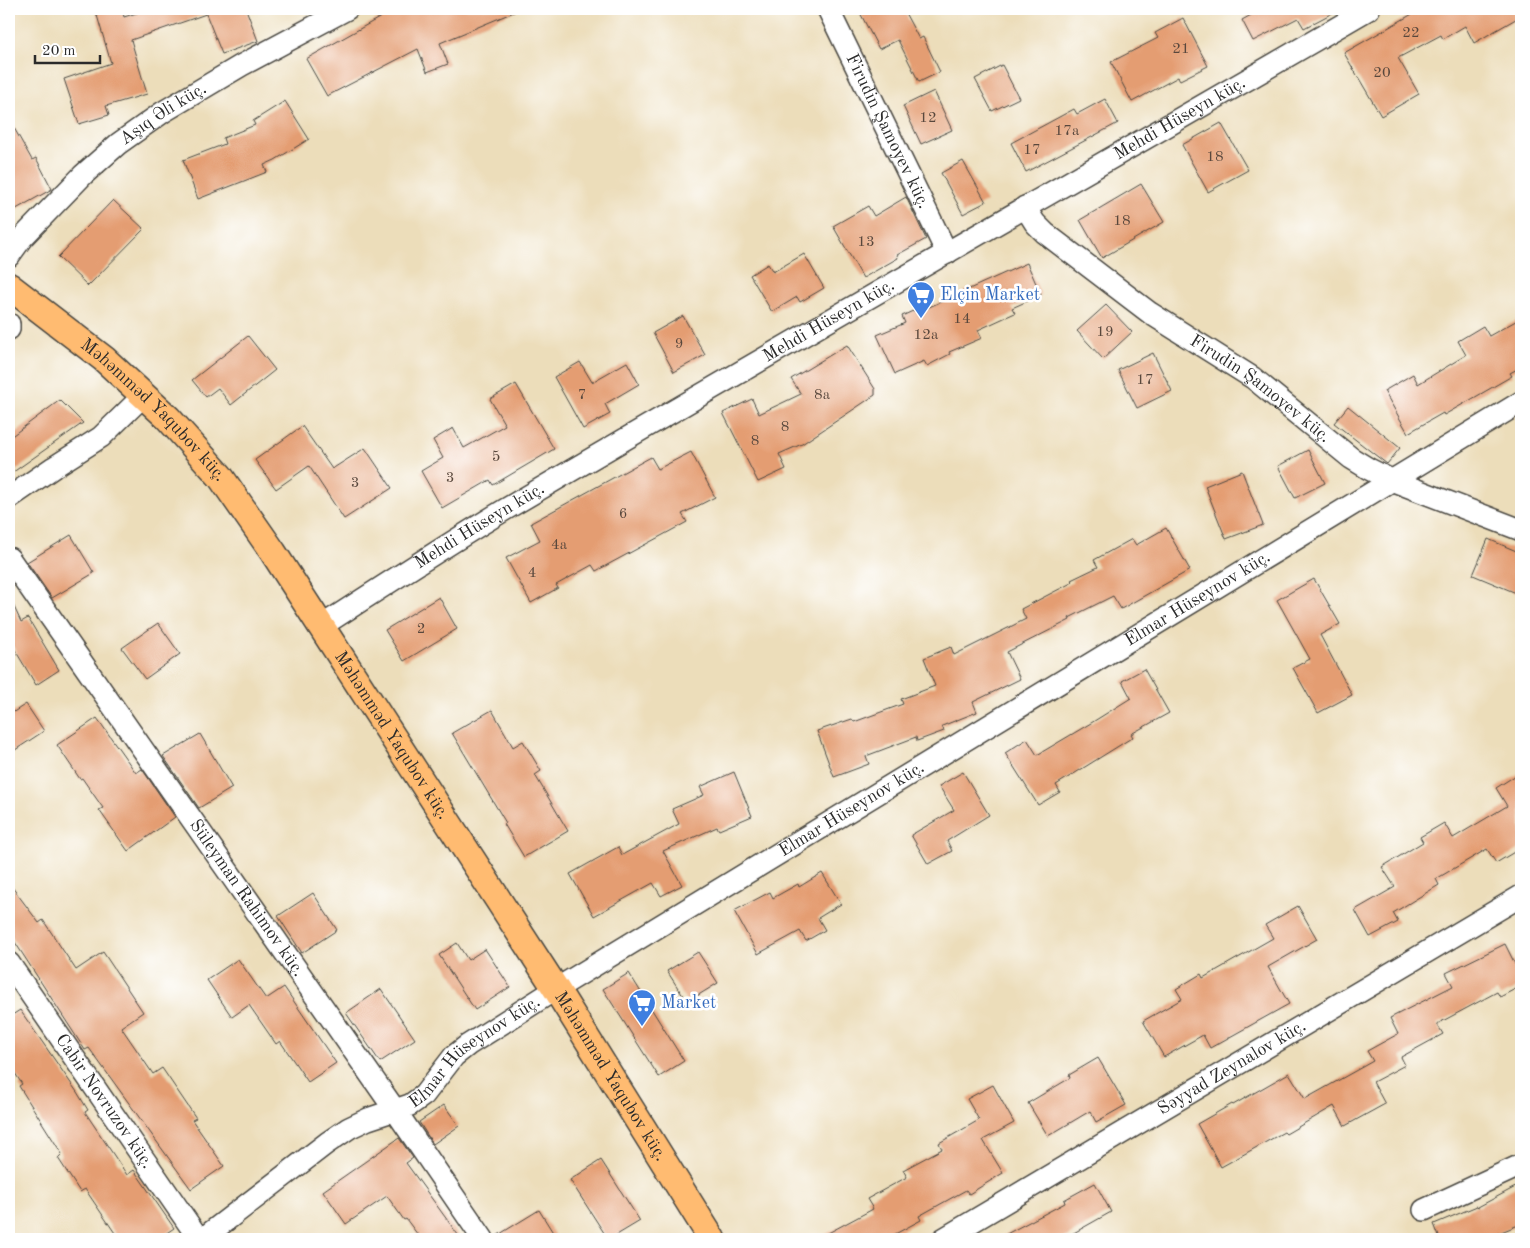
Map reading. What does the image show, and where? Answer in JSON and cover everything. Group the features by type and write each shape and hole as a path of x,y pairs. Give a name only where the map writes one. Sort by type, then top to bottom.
{"main road":[{"name":"Məhəmməd Yaqubov küç.","path":"9,286 104,359 144,395 180,430 220,476 273,552 556,989 712,1239"}],"street":[{"name":"Aşıq Əli küç.","path":"9,256 22,238 83,175 118,144 163,112 242,65 347,9"},
{"name":"Firudin Şamoyev küç.","path":"828,9 947,253"},
{"name":"Mehdi Hüseyn küç.","path":"320,626 504,511 1369,9"},
{"name":"Firudin Şamoyev küç.","path":"1025,207 1035,223 1045,233 1150,313 1253,378 1351,458 1391,480 1521,530"},
{"path":"9,324 9,329"},
{"path":"9,498 54,466 102,437 144,395"},
{"name":"Elmar Hüseynov küç.","path":"200,1239 349,1128 410,1104 424,1096 454,1056 468,1045 556,989 1521,402"},
{"name":"Süleyman Rahimov küç.","path":"9,558 483,1239"},
{"name":"Səyyad Zeynalov küç.","path":"943,1239 1521,896"},
{"name":"Cabir Novruzov küç.","path":"9,963 200,1239"},
{"path":"1424,1210 1521,1165"}],"building":[{"path":"108,9 122,9 124,17 149,9 246,9 258,41 222,54 206,14 131,40 147,94 106,106 109,115 79,124 64,79 111,63 96,12"},
{"path":"395,9 521,9 440,43 448,64 427,72 418,49 327,96 306,59"},
{"path":"858,9 903,9 919,39 923,37 940,72 919,82 898,40 879,49"},
{"path":"1262,9 1340,9 1304,28 1298,18 1253,41 1242,20"},
{"path":"1421,9 1521,9 1521,16 1474,43 1465,26 1443,39 1441,35 1398,58 1419,94 1381,116 1344,53"},
{"path":"1183,18 1208,66 1180,80 1178,77 1132,102 1111,62 1158,38 1155,33"},
{"path":"1002,65 1019,98 992,111 975,79"},
{"path":"934,91 952,130 921,144 903,106"},
{"path":"1105,99 1118,123 1026,172 1011,143 1074,109 1077,114"},
{"path":"285,101 309,139 264,165 267,172 198,199 183,160 225,144 223,138 255,125 253,121"},
{"path":"9,119 32,160 36,158 52,189 9,213"},
{"path":"1221,123 1248,170 1208,192 1182,145"},
{"path":"963,161 986,202 963,214 941,173"},
{"path":"1141,184 1164,222 1102,258 1080,220"},
{"path":"906,197 926,239 897,255 898,258 863,278 833,226 868,206 874,216"},
{"path":"113,200 144,229 88,286 58,257"},
{"path":"804,254 824,288 800,302 797,297 772,312 750,275 768,264 773,272"},
{"path":"1027,263 1041,295 1012,308 1015,313 978,330 982,338 949,352 950,354 927,366 924,361 895,374 877,335 905,323 902,316 926,305 927,308"},
{"path":"1106,305 1132,332 1103,359 1077,331"},
{"path":"683,316 705,355 674,372 653,333"},
{"path":"1521,318 1521,367 1510,373 1512,376 1444,415 1443,413 1408,433 1384,391 1413,374 1418,384 1466,355 1458,341 1483,326 1489,336"},
{"path":"248,336 275,370 231,405 218,388 206,397 192,380"},
{"path":"847,345 875,389 875,395 802,444 779,454 786,469 758,482 723,413 752,399 759,414 801,394 791,379"},
{"path":"1153,353 1172,391 1137,408 1118,370"},
{"path":"580,362 592,382 627,362 639,384 605,404 610,414 583,429 554,377"},
{"path":"516,384 554,449 493,485 490,480 442,508 421,471 443,458 433,440 453,428 464,448 505,425 490,399"},
{"path":"60,400 83,423 9,475 9,438"},
{"path":"1348,406 1400,448 1387,464 1334,423"},
{"path":"302,426 332,469 365,448 392,488 344,519 309,466 276,489 255,460"},
{"path":"1308,450 1325,483 1295,498 1278,466"},
{"path":"691,452 715,497 682,514 687,522 596,571 592,565 556,585 558,588 531,603 506,558 540,540 531,523 651,457 658,469"},
{"path":"1242,471 1263,525 1226,539 1205,486"},
{"path":"1166,528 1190,570 1121,609 1113,596 1007,652 1020,679 973,702 977,712 942,726 944,731 917,741 916,737 866,756 869,764 834,777 817,731 852,719 854,722 903,704 901,699 935,686 924,658 951,647 954,655 1026,619 1021,609 1073,582 1071,580 1098,567 1094,560 1132,539 1136,545"},
{"path":"71,535 94,573 52,598 27,562"},
{"path":"1488,539 1521,553 1521,595 1473,575"},
{"path":"1314,579 1340,624 1320,635 1352,695 1318,713 1293,668 1310,659 1277,600"},
{"path":"9,596 21,622 28,618 59,670 36,685 9,640"},
{"path":"439,597 457,629 404,661 385,630"},
{"path":"158,623 180,654 145,679 122,648"},
{"path":"1144,669 1169,713 1131,734 1133,737 1056,785 1060,792 1038,805 1005,753 1027,739 1037,755 1091,723 1131,698 1122,681"},
{"path":"26,704 44,731 9,754 9,715"},
{"path":"492,710 513,747 523,741 541,771 535,775 568,831 524,857 504,824 506,823 452,733"},
{"path":"97,718 136,773 142,769 175,817 128,851 99,810 103,808 57,745"},
{"path":"200,734 232,788 199,808 163,756"},
{"path":"734,772 752,816 719,830 717,827 663,851 682,885 661,896 653,883 594,916 570,874 618,847 622,855 679,824 672,809 704,795 700,787"},
{"path":"963,772 989,815 947,841 952,851 928,864 911,835 954,810 939,786"},
{"path":"1521,772 1521,848 1496,863 1487,849 1436,879 1439,885 1393,913 1398,922 1370,937 1355,910 1395,887 1382,867 1423,842 1420,837 1444,823 1453,838 1507,806 1496,788"},
{"path":"822,873 841,904 818,918 825,930 806,941 800,931 758,954 734,911 770,892 773,898 798,884 799,887"},
{"path":"9,883 39,923 43,920 76,970 103,952 143,1012 121,1027 153,1074 162,1068 196,1118 192,1120 224,1166 191,1189 89,1048 85,1050 9,933"},
{"path":"313,893 337,930 302,953 278,916"},
{"path":"1298,906 1317,939 1268,967 1289,1004 1210,1048 1203,1035 1164,1057 1143,1021 1182,999 1176,989 1201,974 1203,978 1273,938 1265,925"},
{"path":"457,943 468,960 485,949 510,987 475,1010 439,955"},
{"path":"1505,944 1521,976 1521,986 1500,997 1497,992 1437,1024 1443,1034 1401,1057 1405,1065 1373,1082 1385,1104 1345,1126 1334,1106 1286,1134 1284,1132 1221,1167 1197,1124 1289,1073 1305,1099 1373,1061 1367,1051 1398,1034 1390,1018 1453,986 1446,973"},
{"path":"698,952 718,983 687,1002 667,971"},
{"path":"238,959 266,999 284,987 336,1063 308,1082 280,1041 276,1044 249,1005 232,1017 207,980"},
{"path":"629,973 684,1061 659,1077 603,989"},
{"path":"381,989 415,1039 380,1062 346,1013"},
{"path":"20,1010 77,1092 88,1110 85,1112 127,1175 134,1170 174,1228 158,1239 119,1239 85,1189 80,1192 58,1158 62,1154 19,1086 22,1084 9,1064 9,1017"},
{"path":"1098,1058 1126,1105 1096,1122 1090,1111 1048,1136 1028,1103 1070,1078 1069,1075"},
{"path":"993,1085 1014,1123 983,1140 1003,1173 969,1194 966,1190 919,1216 921,1220 886,1239 817,1239 873,1209 867,1199 907,1177 903,1170 942,1149 939,1143 979,1120 967,1099"},
{"path":"444,1105 459,1126 433,1144 419,1122"},
{"path":"399,1138 413,1158 406,1163 461,1239 421,1239 406,1219 404,1220 387,1196 346,1224 323,1191"},
{"path":"601,1160 640,1221 610,1239 608,1239 570,1180"},
{"path":"1095,1183 1111,1212 1063,1239 997,1239 1065,1203 1064,1200"},
{"path":"1521,1184 1521,1224 1484,1239 1440,1239 1434,1224 1478,1207"},
{"path":"539,1210 557,1239 495,1239 495,1237"}],"place":[{"name":"Elçin Market","path":"921,319"},
{"name":"Market","path":"642,1027"}]}
